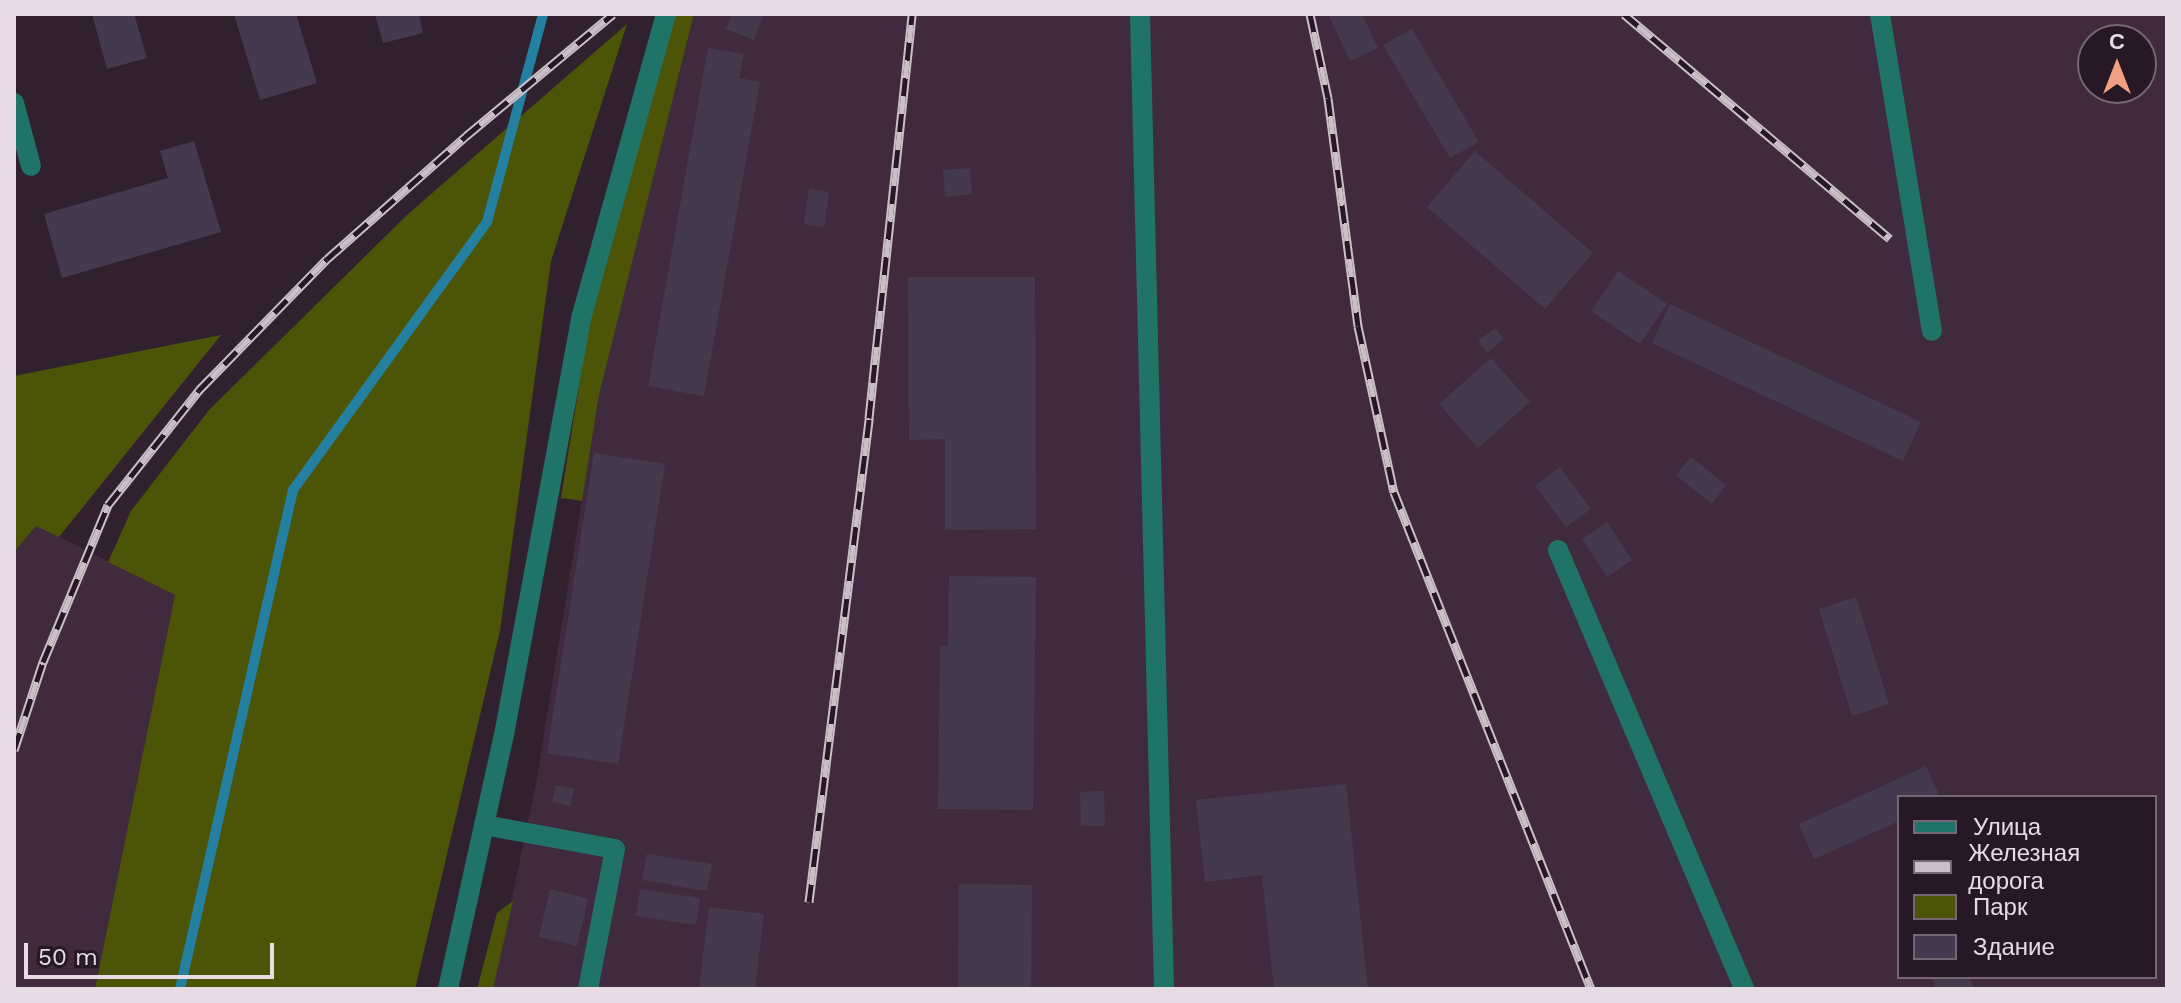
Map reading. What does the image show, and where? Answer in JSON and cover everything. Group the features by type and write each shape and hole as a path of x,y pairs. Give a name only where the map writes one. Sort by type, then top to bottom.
{"street":[{"path":"448,989 484,825 582,315 666,14"},
{"path":"1140,14 1164,989"},
{"path":"1880,14 1932,331"},
{"path":"14,103 31,166"},
{"path":"1558,550 1744,989"},
{"path":"484,825 615,849 588,989"}],"shaded area":[{"path":"694,14 2167,14 2167,989 493,989 536,784 599,395"},
{"path":"36,525 175,595 95,989 14,989 14,552"}],"green space":[{"path":"671,14 694,14 599,395 582,501 561,498 591,311"},
{"path":"627,24 551,261 500,631 415,989 95,989 175,595 108,562 131,511 209,410 407,215"},
{"path":"221,335 59,537 36,526 14,552 14,376"},
{"path":"513,901 493,989 477,989 497,913"}],"building":[{"path":"92,14 134,14 147,58 107,69"},
{"path":"234,14 296,14 317,83 260,100"},
{"path":"375,14 419,14 423,33 383,43"},
{"path":"732,14 764,14 754,40 726,29"},
{"path":"1328,14 1362,14 1378,48 1350,61"},
{"path":"1412,29 1479,142 1450,158 1383,45"},
{"path":"708,48 744,54 739,78 760,82 704,396 648,386"},
{"path":"194,141 221,232 62,278 44,214 168,178 160,151"},
{"path":"1475,151 1593,253 1545,309 1427,207"},
{"path":"970,168 972,194 945,197 943,170"},
{"path":"809,189 829,192 824,227 804,224"},
{"path":"1618,271 1667,304 1640,344 1591,311"},
{"path":"908,277 1035,277 1036,529 945,530 945,439 909,440"},
{"path":"1670,304 1921,422 1903,461 1652,343"},
{"path":"1495,328 1504,339 1487,353 1478,341"},
{"path":"1491,358 1530,402 1478,448 1439,404"},
{"path":"594,453 665,464 618,764 547,753"},
{"path":"1691,457 1726,485 1712,504 1676,475"},
{"path":"1560,467 1591,509 1566,527 1535,486"},
{"path":"1607,522 1632,560 1607,577 1582,539"},
{"path":"949,576 1036,577 1033,810 938,809 940,646 948,646"},
{"path":"1856,597 1889,704 1852,716 1819,609"},
{"path":"1926,766 1939,795 1897,795 1897,822 1814,859 1799,824"},
{"path":"1346,784 1368,989 1274,989 1262,875 1205,882 1196,800"},
{"path":"556,785 574,789 570,806 552,802"},
{"path":"1104,791 1105,826 1081,826 1080,792"},
{"path":"647,854 712,864 707,891 642,880"},
{"path":"959,884 1032,885 1031,989 958,989"},
{"path":"550,889 588,899 577,946 539,937"},
{"path":"640,889 700,898 696,925 636,916"},
{"path":"709,907 764,914 755,989 699,989"},
{"path":"1933,979 1971,979 1974,989 1936,989"}],"waterway":[{"path":"180,989 293,490 487,222 543,14"}],"railway":[{"path":"14,750 43,662 108,505 199,390 327,259 466,136 613,14"},
{"path":"809,902 869,418 912,14"},
{"path":"1310,14 1328,98 1358,326 1394,492 1591,989"},
{"path":"1624,14 1890,239"}]}
